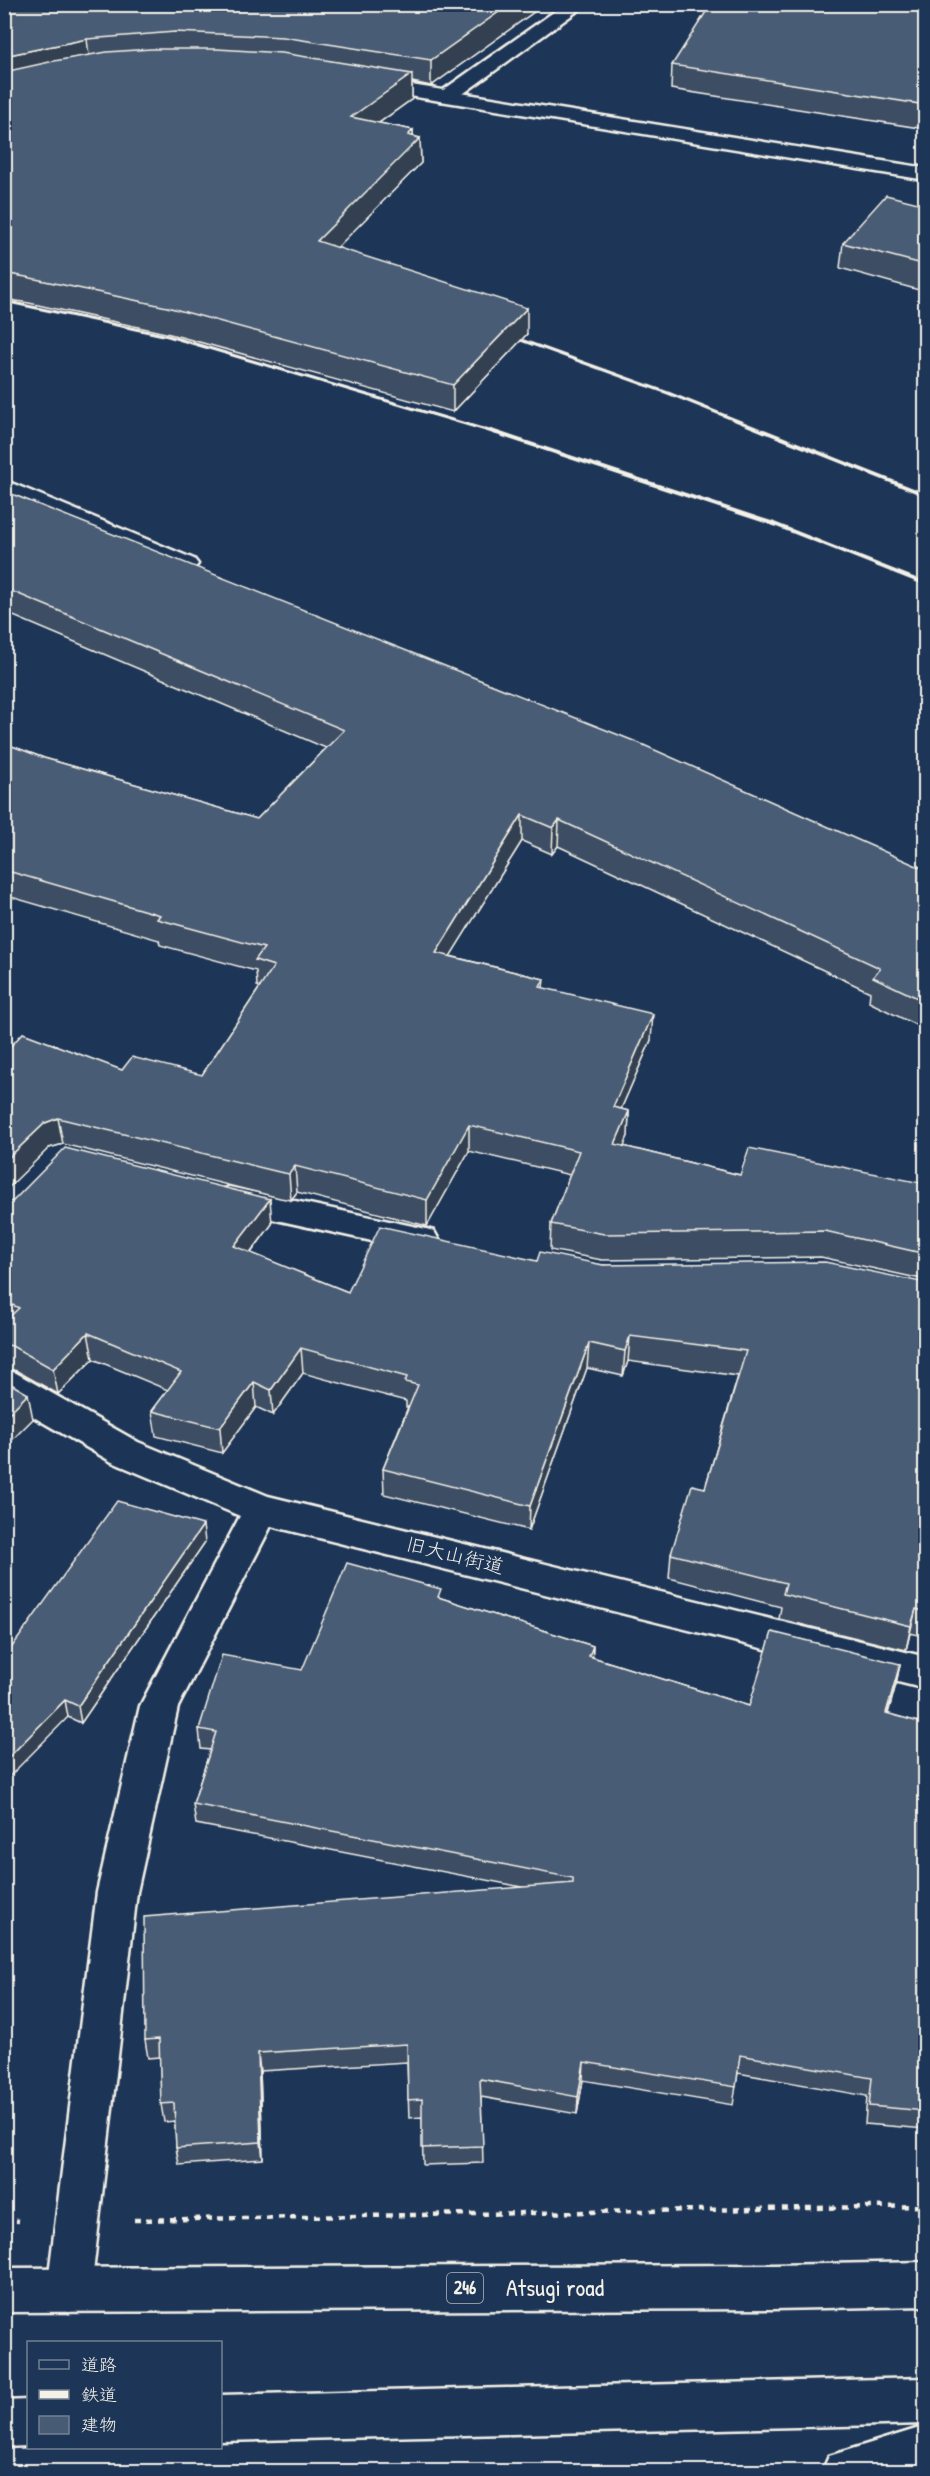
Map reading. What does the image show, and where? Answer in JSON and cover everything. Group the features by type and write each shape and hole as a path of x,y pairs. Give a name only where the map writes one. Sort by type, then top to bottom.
{"main road":[{"path":"446,97 578,4"},
{"path":"353,81 926,174"},
{"path":"4,487 213,575"},
{"path":"200,1192 280,1212 453,1246"},
{"name":"旧大山街道","path":"4,1383 125,1452 262,1509 926,1673"},
{"path":"69,2290 117,1892 159,1706 262,1509"},
{"name":"Atsugi road","path":"4,2290 774,2288 926,2284"},
{"path":"222,2418 926,2401"},
{"path":"4,2424 27,2423"},
{"path":"845,2472 926,2449"}],"path":[{"path":"4,2220 78,2221 926,2206"}],"building":[{"path":"4,4 510,4 431,60 283,37 175,32 87,39 4,56"},
{"path":"711,4 926,4 926,105 672,65"},
{"path":"217,49 282,53 412,74 351,117 413,130 408,135 420,138 317,241 527,308 453,385 167,307 4,273 4,72 107,52"},
{"path":"886,195 926,205 926,265 843,243"},
{"path":"4,491 639,743 926,870 926,1002 873,977 880,968 559,820 553,828 522,815 436,953 544,979 540,987 653,1014 613,1107 629,1111 615,1144 740,1175 749,1148 926,1184 926,1254 825,1231 604,1234 551,1224 579,1151 469,1125 427,1200 295,1166 289,1174 279,1172 58,1118 45,1123 4,1162 4,1053 23,1033 122,1070 132,1057 202,1075 274,966 255,960 264,948 157,919 160,915 4,870 4,743 44,758 257,819 344,730 4,588"},
{"path":"65,1148 270,1199 234,1246 348,1292 380,1226 537,1261 540,1252 603,1265 825,1262 926,1283 926,1612 916,1609 911,1626 783,1594 786,1583 671,1554 692,1485 705,1488 746,1351 630,1336 625,1351 589,1343 530,1506 383,1469 418,1385 405,1382 407,1377 301,1348 271,1390 254,1382 220,1428 152,1411 181,1372 88,1333 53,1369 12,1346 4,1344 4,1322 19,1308 4,1301 4,1203 13,1201"},
{"path":"4,1380 28,1394 4,1418"},
{"path":"117,1501 203,1525 78,1706 65,1700 4,1762 4,1658"},
{"path":"347,1563 441,1589 438,1597 593,1646 589,1656 749,1706 772,1632 900,1664 886,1713 926,1724 926,2111 869,2106 872,2078 740,2055 736,2087 584,2062 578,2097 480,2079 483,2146 422,2148 422,2099 408,2100 407,2044 258,2053 261,2142 176,2148 174,2103 161,2104 159,2039 145,2040 144,1917 573,1883 573,1878 193,1804 216,1732 199,1729 222,1655 302,1670"}],"railway":[{"path":"4,301 168,336 496,433"},
{"path":"507,335 668,393 768,433"},
{"path":"491,431 774,524 926,584"},
{"path":"764,431 926,495"}]}
